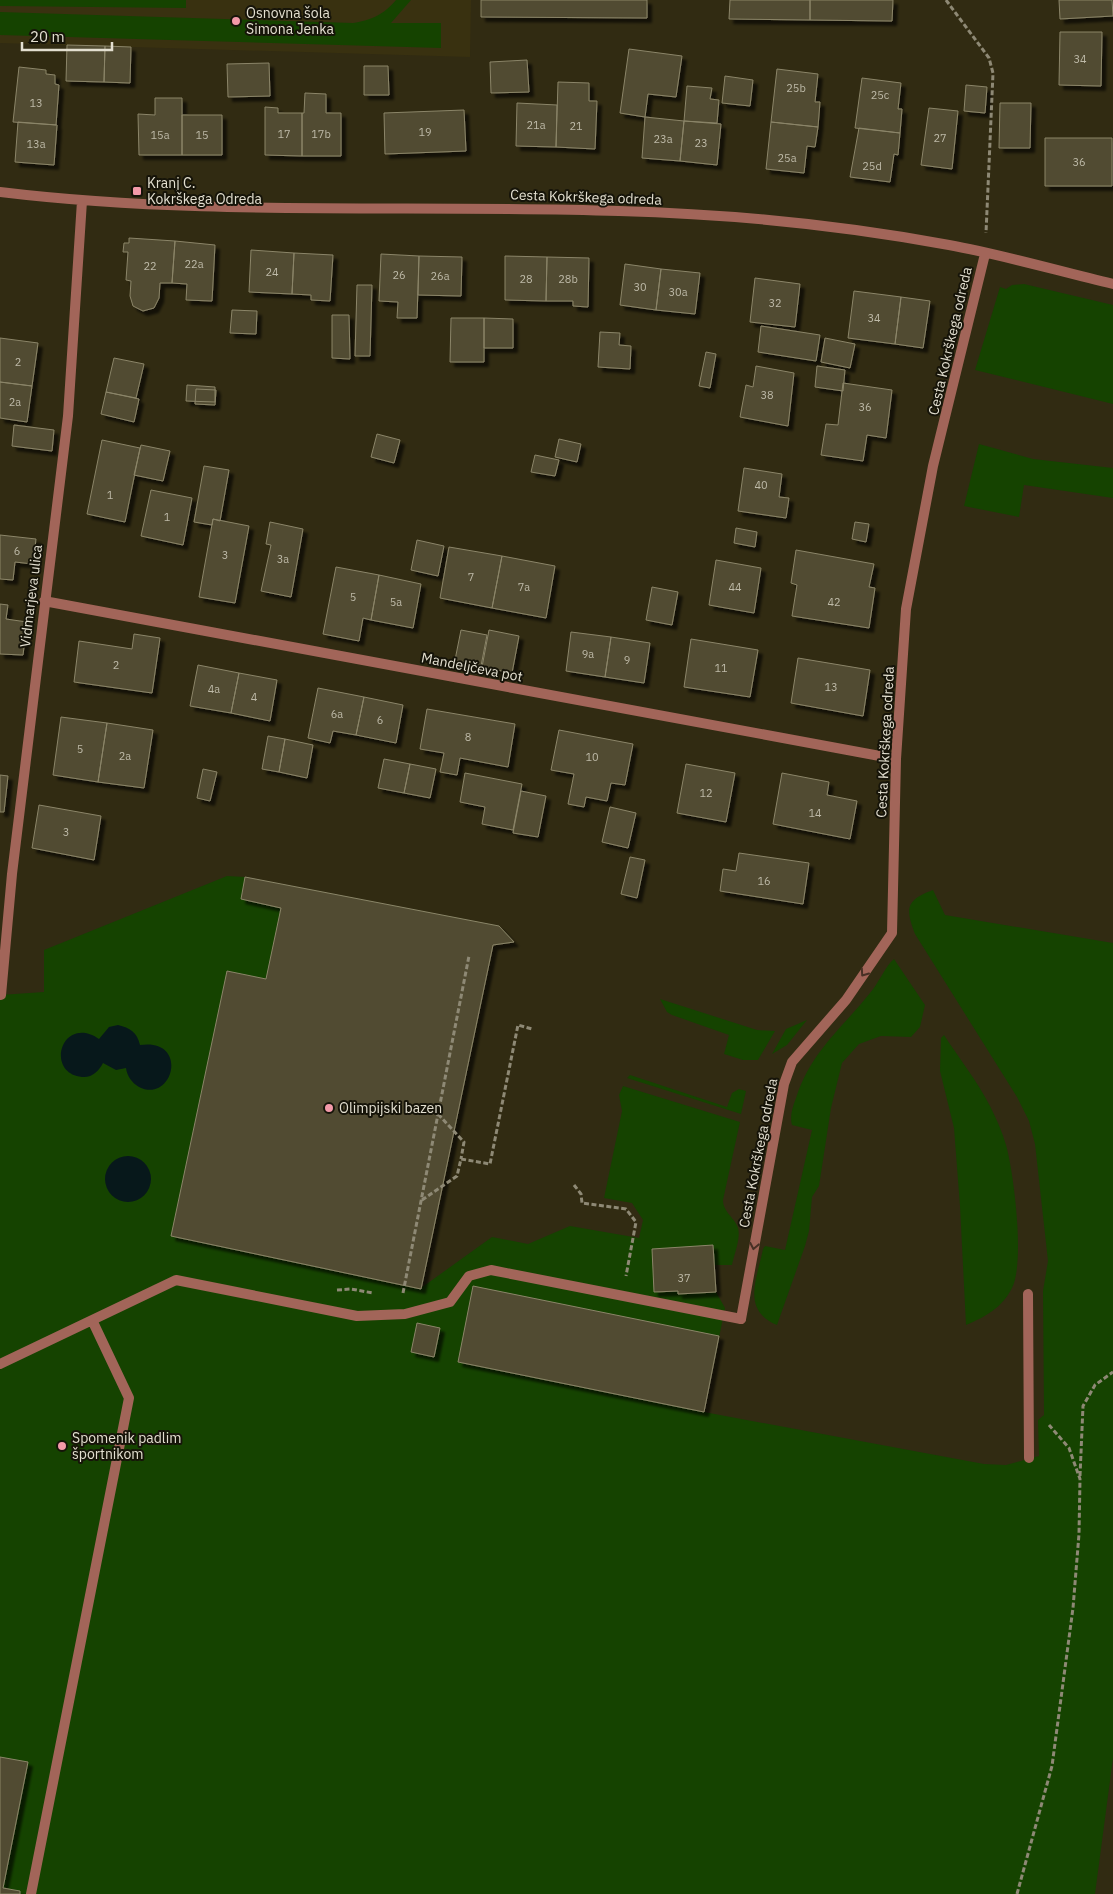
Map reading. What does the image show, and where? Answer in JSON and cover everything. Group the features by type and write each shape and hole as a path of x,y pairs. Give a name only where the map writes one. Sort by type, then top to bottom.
{"street":[{"name":"Cesta Kokrškega odreda","path":"0,192 82,201 242,209 431,207 630,211 814,226 904,237 985,254 933,466 906,609 896,759 892,933 846,1000 792,1062 784,1084 741,1319 622,1296"},
{"name":"Vidmarjeva ulica","path":"1,995 12,874 68,416 82,201"},
{"path":"985,254 1113,284"},
{"name":"Mandeljčeva pot","path":"44,600 896,759"},
{"path":"0,1364 176,1280 357,1316 405,1314 450,1302 469,1276 491,1270 622,1296"},
{"path":"1028,1294 1029,1458"},
{"path":"31,1894 129,1398 92,1320"}],"path":[{"path":"946,0 989,58 994,73 985,254"},
{"path":"402,1299 469,956"},
{"path":"461,1159 490,1164 518,1025 532,1029"},
{"path":"422,1200 456,1176 461,1159 464,1142 438,1114"},
{"path":"574,1185 581,1194 582,1203 626,1209 636,1222 622,1296"},
{"path":"335,1290 351,1289 377,1294"},
{"path":"1017,1894 1052,1766 1073,1608 1079,1534 1083,1406 1095,1385 1113,1372"},
{"path":"1030,1401 1069,1448 1080,1479"}],"shaded area":[{"name":"Osnovna šola Simona Jenka","path":"0,0 471,0 470,57 0,43"},
{"path":"118,1025 132,1031 140,1045 156,1045 166,1051 171,1060 171,1070 161,1087 151,1090 139,1087 130,1079 126,1068 116,1070 103,1063 95,1073 86,1077 70,1073 63,1066 61,1057 62,1047 67,1039 75,1034 86,1033 99,1039 109,1027"},
{"path":"123,1156 133,1156 147,1166 151,1179 147,1192 141,1198 133,1202 123,1202 109,1192 105,1184 105,1174 115,1160"}],"green space":[{"path":"0,0 186,0 186,8 0,6"},
{"path":"396,0 411,0 391,23 441,23 441,48 0,35 0,12 353,23 377,16"},
{"path":"1024,284 1113,305 1113,404 975,370 1000,287 1006,289 1012,285"},
{"path":"979,444 1033,459 1113,468 1113,498 1024,485 1019,517 964,506"},
{"path":"227,876 245,877 499,926 514,942 493,945 421,1288 492,1237 528,1244 570,1226 639,1238 643,1220 632,1203 604,1198 622,1111 619,1095 623,1086 740,1122 723,1200 725,1208 738,1228 739,1237 732,1265 714,1265 716,1292 725,1308 704,1412 984,1464 1006,1465 1039,1456 1038,1420 1044,1415 1043,1291 1048,1261 1035,1144 1029,1121 1017,1097 915,934 910,918 910,906 917,897 933,890 945,915 1113,943 1113,1758 1095,1894 0,1894 0,995 44,992 44,950"},
{"path":"894,959 925,1005 920,1027 911,1037 881,1036 859,1044 842,1063 831,1108 819,1186 812,1197 809,1231 777,1325 766,1319 759,1311 754,1293 755,1282 765,1246 785,1250 812,1130 792,1125 793,1106 803,1079 819,1053 870,993"},
{"path":"660,999 757,1030 775,1031 758,1060 743,1060 724,1054 729,1035 672,1015 667,1012"},
{"path":"807,1020 787,1045 772,1054 786,1029"},
{"path":"944,1035 985,1097 1001,1130 1009,1158 1017,1218 1018,1259 1012,1288 1003,1301 992,1311 966,1325 954,1128 940,1071 941,1038"},
{"path":"630,1075 727,1107 732,1093 739,1089 746,1091 741,1114 627,1078"}],"building":[{"path":"481,0 647,0 647,18 481,17"},
{"path":"730,0 810,0 810,20 729,19"},
{"path":"810,0 893,0 892,21 810,20"},
{"path":"1059,0 1112,0 1113,16 1060,19"},
{"path":"1060,32 1102,32 1101,86 1059,85"},
{"path":"67,45 105,46 104,82 66,81"},
{"path":"105,46 131,47 130,83 104,82"},
{"path":"629,49 682,56 676,97 648,94 645,117 620,113"},
{"path":"527,60 529,92 491,93 490,62"},
{"path":"269,63 270,96 228,97 227,64"},
{"path":"364,66 388,66 389,95 364,95"},
{"path":"19,67 46,70 46,74 55,75 55,84 59,85 56,125 13,122"},
{"path":"777,69 818,74 815,102 820,102 818,127 771,122"},
{"path":"725,76 753,80 750,106 722,103"},
{"path":"862,78 901,83 898,109 902,109 900,133 855,128"},
{"path":"558,82 589,83 589,101 597,101 595,149 556,147"},
{"path":"966,85 987,87 985,113 964,111"},
{"path":"687,86 712,88 710,99 719,100 717,123 684,121"},
{"path":"305,93 326,94 326,113 341,113 341,156 302,156 302,113 304,113"},
{"path":"155,98 182,98 182,155 139,155 138,114 155,115"},
{"path":"517,103 557,105 556,147 516,146"},
{"path":"1000,103 1031,103 1030,148 999,148"},
{"path":"265,107 278,108 278,113 302,113 302,156 265,155"},
{"path":"929,108 958,111 952,169 921,165"},
{"path":"464,110 466,151 385,154 384,113"},
{"path":"182,115 222,115 222,155 182,155"},
{"path":"645,117 684,121 680,161 642,158"},
{"path":"684,121 721,124 717,165 680,161"},
{"path":"18,122 57,125 54,165 15,162"},
{"path":"771,122 818,127 815,147 807,146 804,173 766,169"},
{"path":"859,128 900,133 898,155 894,154 890,182 850,177"},
{"path":"1045,138 1112,138 1112,186 1045,186"},
{"path":"129,238 175,241 172,283 160,283 159,298 154,308 143,311 133,306 130,296 131,281 126,280 128,252 123,252 124,243 129,243"},
{"path":"175,241 215,245 212,301 186,300 187,284 172,283"},
{"path":"251,250 294,253 292,294 249,292"},
{"path":"294,253 333,255 330,301 311,300 311,295 292,294"},
{"path":"381,254 419,256 417,318 397,318 398,302 379,301"},
{"path":"419,256 462,257 461,296 418,295"},
{"path":"505,256 547,257 546,301 505,300"},
{"path":"547,257 589,258 588,307 573,306 573,301 546,301"},
{"path":"625,264 661,269 656,310 620,305"},
{"path":"661,269 700,273 695,314 656,310"},
{"path":"755,278 800,284 795,327 750,322"},
{"path":"357,285 372,285 370,356 355,356"},
{"path":"854,291 901,297 895,344 848,338"},
{"path":"901,297 930,301 923,348 895,344"},
{"path":"232,310 257,311 256,334 230,333"},
{"path":"332,315 349,315 350,359 332,358"},
{"path":"451,318 484,318 484,362 450,362"},
{"path":"484,318 513,319 513,348 484,348"},
{"path":"761,326 820,335 816,361 758,352"},
{"path":"600,332 620,333 619,345 631,346 630,369 598,367"},
{"path":"0,338 38,343 32,386 0,382"},
{"path":"825,338 855,344 850,368 821,362"},
{"path":"706,352 716,354 710,388 699,386"},
{"path":"114,358 144,364 136,398 106,392"},
{"path":"756,366 794,373 788,426 740,417 746,385 753,387"},
{"path":"817,366 845,370 843,391 815,387"},
{"path":"0,382 32,386 27,422 0,418"},
{"path":"843,383 892,390 886,438 867,435 863,461 821,455 826,424 838,425"},
{"path":"187,385 215,387 215,402 186,401"},
{"path":"196,389 216,390 215,405 195,404"},
{"path":"106,392 139,399 134,422 101,414"},
{"path":"14,425 54,430 52,451 12,446"},
{"path":"377,434 400,440 394,463 371,457"},
{"path":"559,439 581,444 577,462 555,457"},
{"path":"102,440 140,448 125,522 87,514"},
{"path":"141,445 170,451 163,481 134,475"},
{"path":"535,455 559,460 555,476 531,472"},
{"path":"204,466 229,470 220,521 213,519 212,525 194,522"},
{"path":"744,468 782,474 779,497 789,498 786,518 738,511"},
{"path":"151,490 192,498 183,545 141,536"},
{"path":"213,519 249,526 235,603 199,597"},
{"path":"270,522 303,529 291,597 261,591 271,545 266,544"},
{"path":"855,522 869,524 866,542 852,539"},
{"path":"736,528 757,532 755,547 734,543"},
{"path":"0,535 36,539 33,564 15,562 13,580 0,579"},
{"path":"417,540 444,546 438,576 411,570"},
{"path":"449,547 502,556 492,608 440,598"},
{"path":"796,550 874,564 869,587 875,588 869,628 792,616 797,585 791,583"},
{"path":"502,556 555,566 546,618 492,608"},
{"path":"716,560 761,568 754,613 709,605"},
{"path":"336,567 379,575 371,620 363,618 359,641 323,634"},
{"path":"379,575 421,584 413,628 371,620"},
{"path":"652,587 678,592 672,625 646,620"},
{"path":"0,604 8,605 6,619 27,622 23,655 0,654"},
{"path":"461,630 487,635 481,666 455,660"},
{"path":"489,630 519,636 512,673 482,667"},
{"path":"571,632 611,637 605,677 566,671"},
{"path":"134,634 160,638 152,693 74,682 79,641 132,649"},
{"path":"611,637 650,643 644,683 605,677"},
{"path":"691,639 758,650 750,697 684,687"},
{"path":"798,658 870,670 863,716 791,703"},
{"path":"198,665 239,673 231,713 190,706"},
{"path":"239,673 277,680 270,721 231,713"},
{"path":"318,688 364,697 356,735 333,731 330,743 308,738"},
{"path":"364,697 403,705 396,743 356,735"},
{"path":"427,709 515,724 508,767 460,758 457,775 440,772 444,753 420,749"},
{"path":"61,717 107,723 98,782 53,775"},
{"path":"107,723 153,730 144,788 98,782"},
{"path":"559,730 633,744 625,785 611,783 607,801 586,797 584,807 568,804 574,774 551,770"},
{"path":"268,736 285,739 279,772 262,769"},
{"path":"285,739 313,745 307,778 279,772"},
{"path":"384,759 410,764 404,793 378,788"},
{"path":"410,764 436,769 430,798 404,793"},
{"path":"686,764 735,773 726,822 677,813"},
{"path":"203,769 217,772 210,801 197,798"},
{"path":"465,773 522,784 513,830 482,824 485,807 460,802"},
{"path":"782,773 829,782 827,795 857,801 850,839 773,824"},
{"path":"0,775 8,776 4,812 0,812"},
{"path":"521,791 546,796 538,837 513,833"},
{"path":"39,805 101,816 94,860 32,848"},
{"path":"610,807 636,813 628,848 602,842"},
{"path":"739,853 809,863 803,904 720,891 723,869 736,871"},
{"path":"630,857 645,860 637,898 621,894"},
{"name":"Olimpijski bazen","path":"245,877 499,926 514,942 493,945 421,1289 171,1236 227,971 266,979 281,908 241,899"},
{"path":"713,1245 716,1292 678,1294 678,1291 654,1292 652,1249"},
{"path":"473,1286 719,1336 704,1412 458,1362"},
{"path":"417,1323 440,1328 434,1357 411,1352"},
{"path":"0,1757 28,1762 3,1888 20,1891 20,1894 0,1894"}],"place":[{"name":"Osnovna šola Simona Jenka","path":"236,21"},
{"name":"Kranj C. Kokrškega Odreda","path":"137,191"},
{"name":"Olimpijski bazen","path":"329,1108"},
{"name":"Spomenik padlim športnikom","path":"62,1446"}]}
